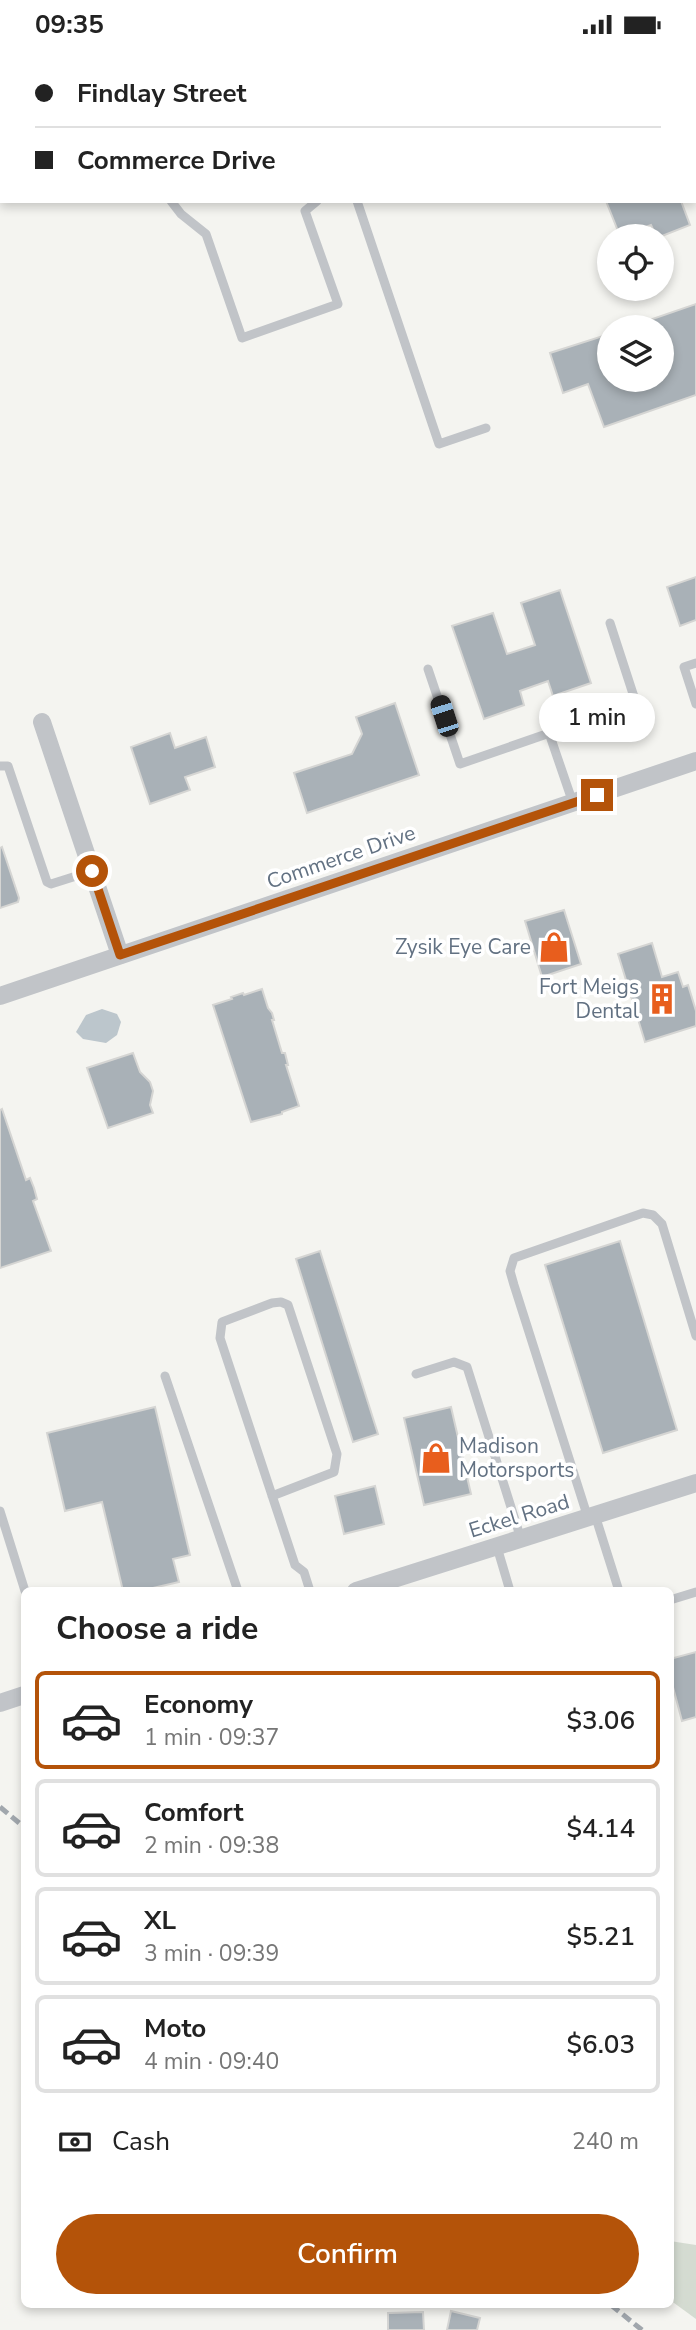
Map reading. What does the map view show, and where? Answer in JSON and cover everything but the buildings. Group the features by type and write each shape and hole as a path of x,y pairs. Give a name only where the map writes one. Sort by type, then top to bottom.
{"street":[{"path":"42,722 120,955"},
{"name":"Commerce Drive","path":"0,996 696,761"},
{"name":"Eckel Road","path":"369,1587 696,1483"},
{"path":"0,1703 21,1696"}],"lane":[{"path":"173,203 181,214 206,234 242,338 338,304 305,211 315,203"},
{"path":"358,203 439,444 485,428"},
{"path":"428,669 460,764 636,703 610,623"},
{"path":"696,663 684,667 696,703"},
{"path":"549,733 573,803"},
{"path":"0,766 8,766 47,883 92,871"},
{"path":"617,1587 513,1285 510,1271 514,1258 643,1213 653,1215 662,1224 696,1336"},
{"path":"272,1496 334,1472 337,1462 337,1454 288,1305 281,1302 222,1322 220,1338 272,1496 295,1565 304,1573 309,1587"},
{"path":"416,1374 454,1362 467,1367 522,1539"},
{"path":"165,1376 237,1587"},
{"path":"0,1511 24,1587"},
{"path":"497,1546 509,1587"},
{"path":"674,1599 696,1592"}],"shaded area":[{"path":"102,1009 117,1014 121,1022 117,1035 106,1043 83,1039 76,1032 86,1015"},
{"path":"674,2242 696,2245 696,2319 674,2303"}],"railway":[{"path":"0,1807 21,1824"},
{"path":"615,2308 642,2330"}],"place":[{"name":"Zysik Eye Care","path":"554,947"},
{"name":"Fort Meigs Dental","path":"662,999"},
{"name":"Madison Motorsports","path":"436,1458"}],"route":[{"path":"92,871 120,955 597,795"}]}
